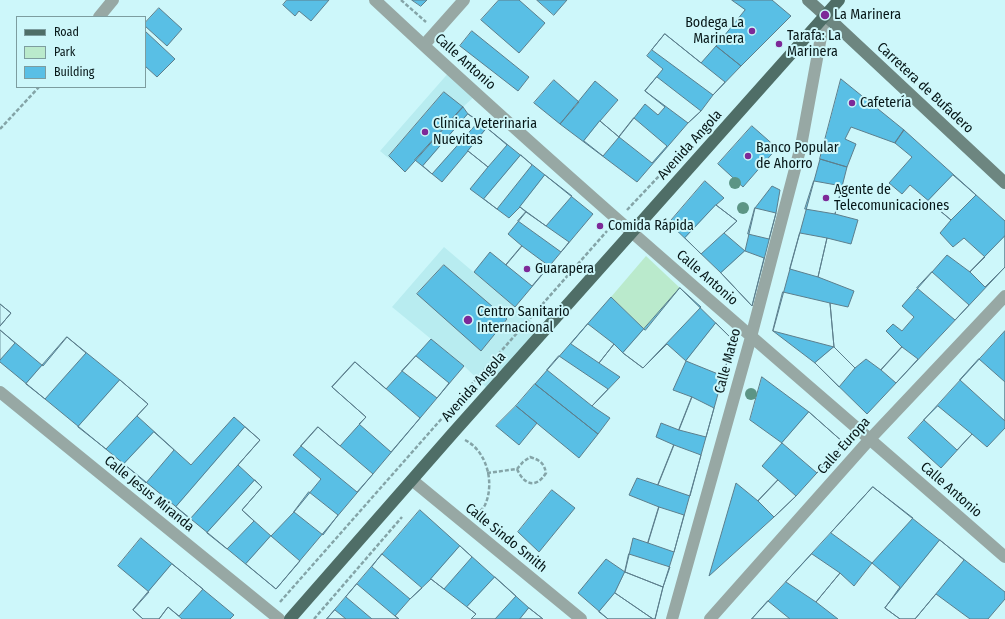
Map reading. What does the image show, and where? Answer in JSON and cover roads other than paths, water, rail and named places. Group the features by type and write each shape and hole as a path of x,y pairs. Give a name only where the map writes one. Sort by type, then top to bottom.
{"main road":[{"name":"Carretera de Bufadero","path":"808,0 825,14 1005,183"},
{"name":"Avenida Angola","path":"290,619 453,433 839,0"}],"street":[{"path":"100,16 113,0"},
{"name":"Calle Antonio","path":"375,0 617,220 1005,557"},
{"path":"424,45 464,0"},
{"name":"Calle Mateo","path":"672,619 751,337 801,146 825,14"},
{"name":"Calle Europa","path":"710,619 870,439 1005,296"},
{"name":"Calle Jesus Miranda","path":"0,392 275,616"},
{"name":"Calle Sindo Smith","path":"412,480 581,619"}],"place":[{"name":"La Marinera","path":"825,15"},
{"name":"Bodega La Marinera","path":"752,31"},
{"name":"Tarafa: La Marinera","path":"779,44"},
{"name":"Cafetería","path":"852,103"},
{"name":"Clínica Veterinaria Nuevitas","path":"425,132"},
{"name":"Banco Popular de Ahorro","path":"748,156"},
{"name":"Agente de Telecomunicaciones","path":"826,198"},
{"name":"Comida Rápida","path":"600,226"},
{"name":"Guarapera","path":"527,269"},
{"name":"Centro Sanitario Internacional","path":"468,320"}]}
